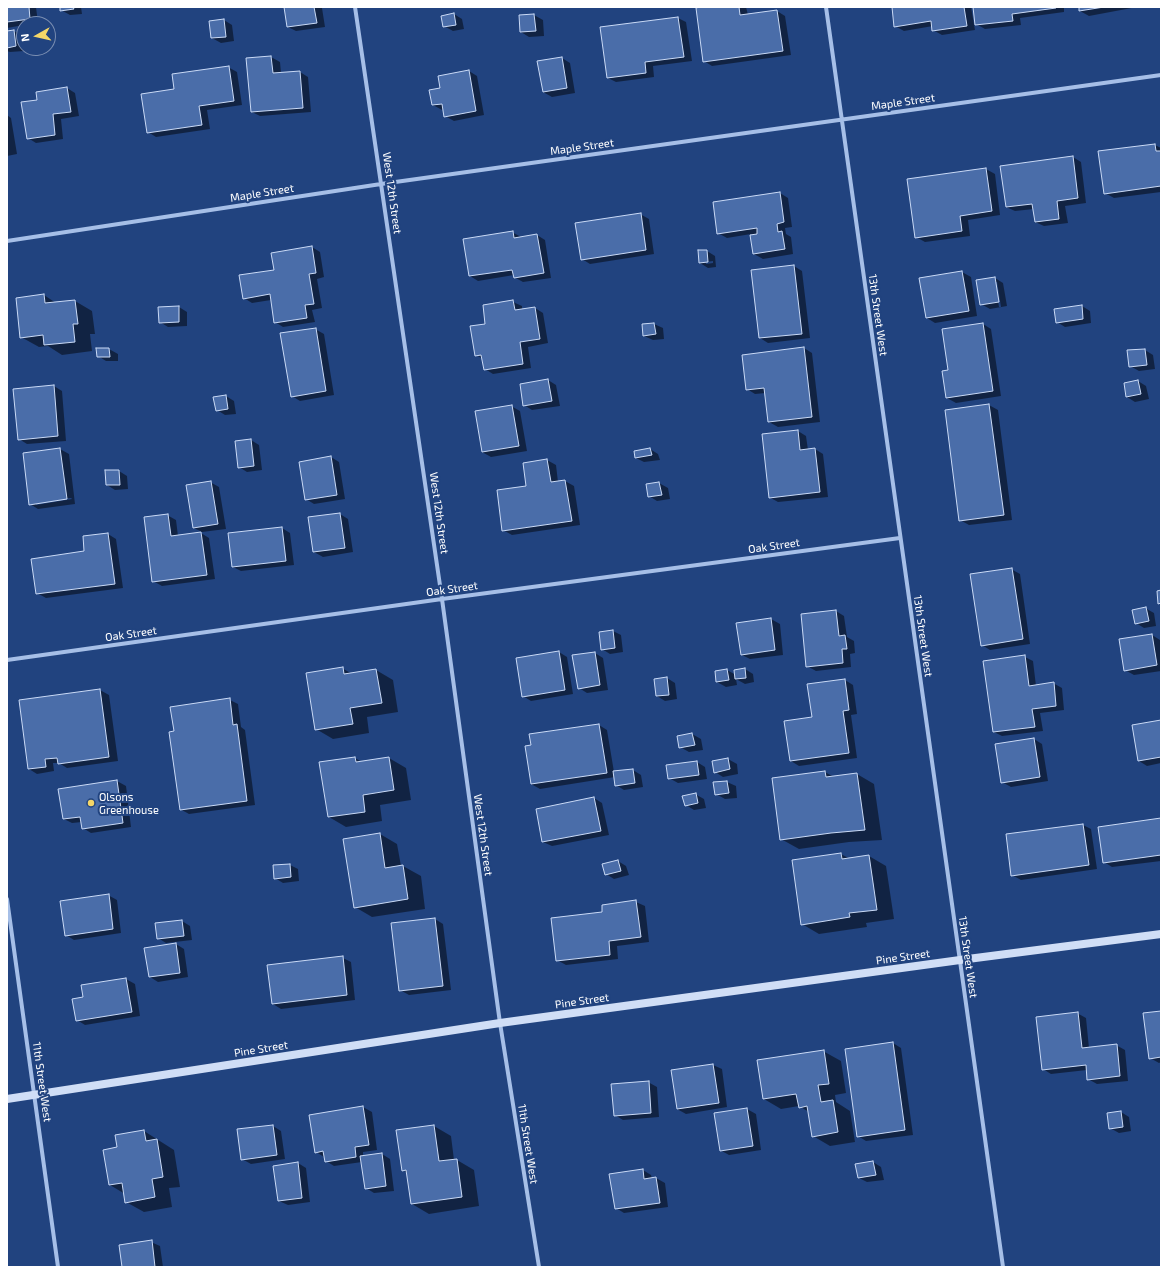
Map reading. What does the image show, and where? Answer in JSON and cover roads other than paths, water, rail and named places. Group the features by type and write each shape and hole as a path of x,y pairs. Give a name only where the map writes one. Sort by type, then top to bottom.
{"street":[{"name":"West 12th Street","path":"355,7 442,600 500,1023"},
{"name":"13th Street West","path":"826,7 1002,1267"},
{"name":"Maple Street","path":"7,241 381,184 1161,75"},
{"name":"Oak Street","path":"7,660 900,538"},
{"name":"11th Street West","path":"7,899 58,1267"},
{"name":"Pine Street","path":"7,1099 500,1023 1161,934"},
{"name":"11th Street West","path":"500,1023 539,1267"}],"place":[{"name":"Olsons Greenhouse","path":"91,803"}]}
